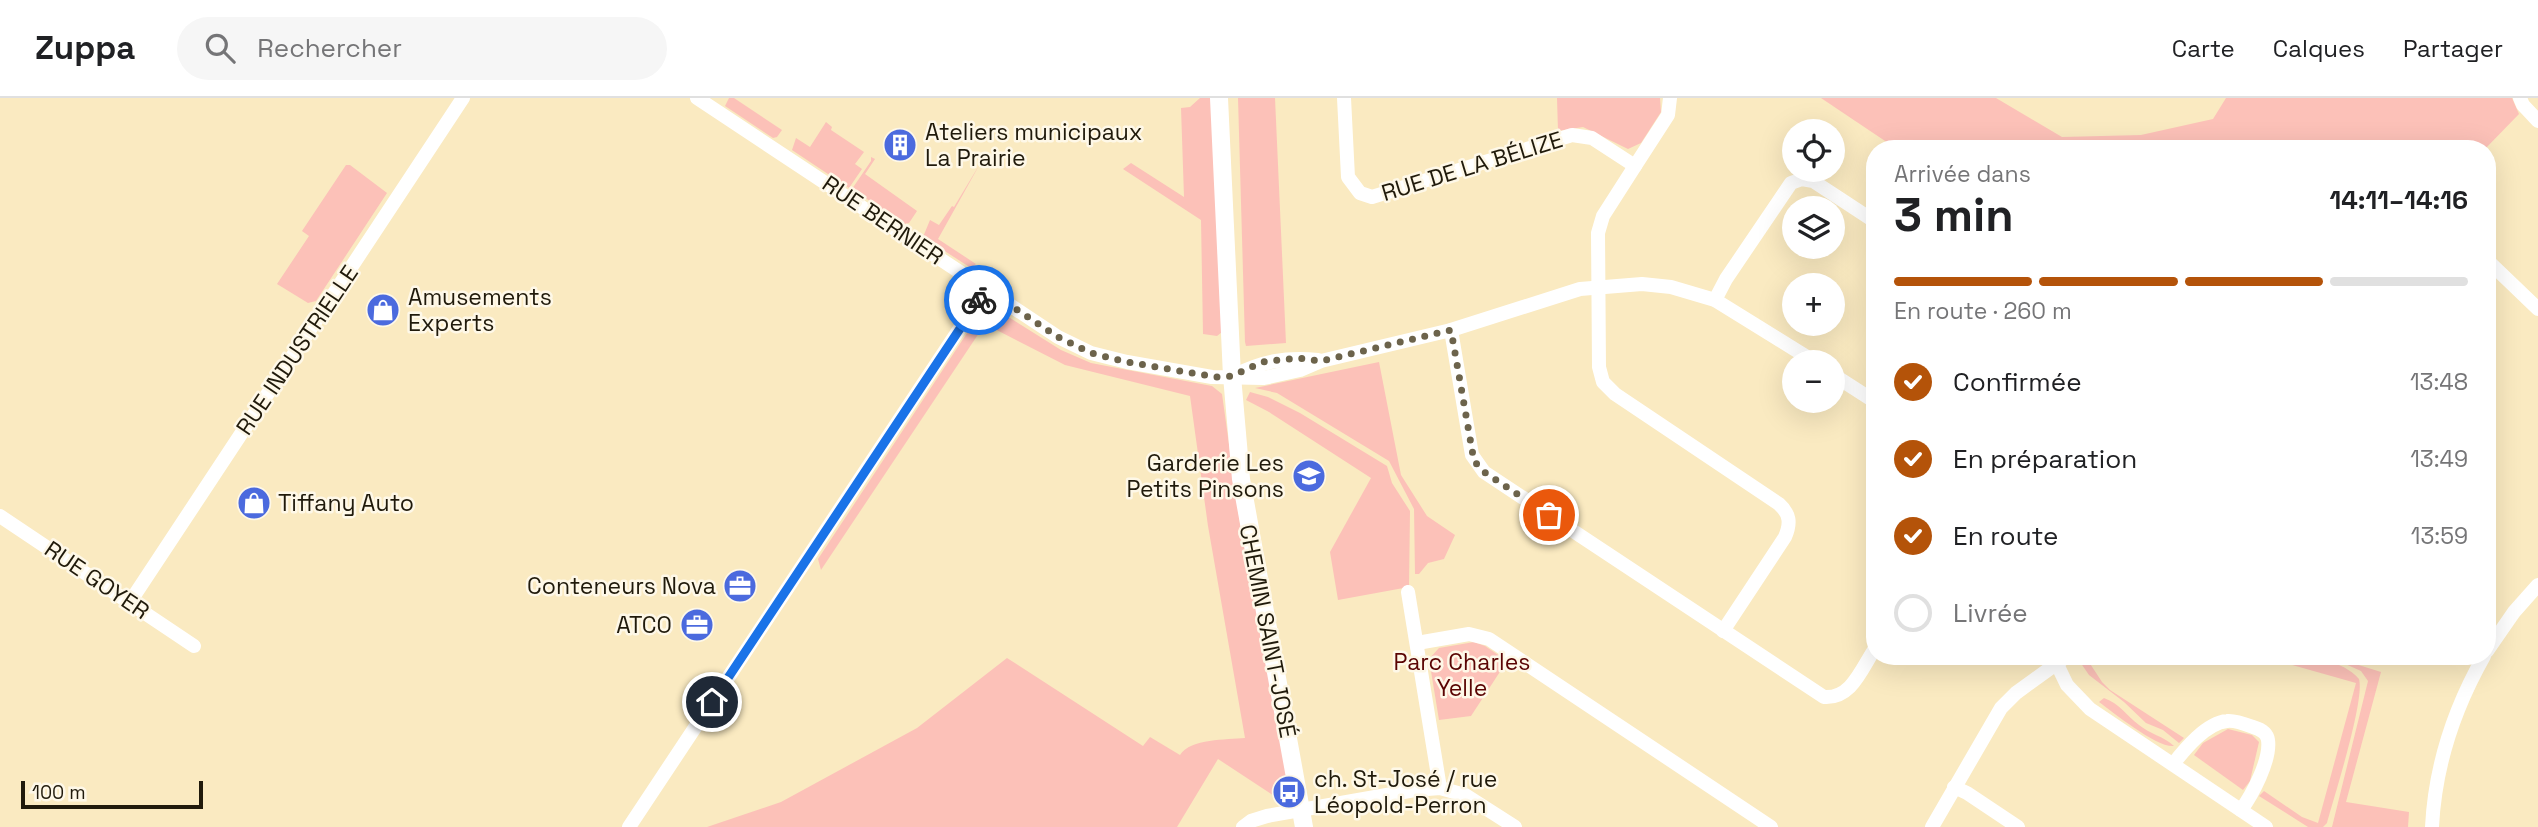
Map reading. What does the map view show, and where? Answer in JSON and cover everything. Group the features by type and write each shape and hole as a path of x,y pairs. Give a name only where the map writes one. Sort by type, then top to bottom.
{"street":[{"name":"RUE INDUSTRIELLE","path":"130,602 463,98"},
{"name":"RUE BERNIER","path":"697,98 1058,337 1091,353 1127,362 1212,377 1264,378 1300,370 1321,361 1451,330 1530,304 1598,286 1657,285 1683,289 1715,300 1796,350"},
{"name":"CHEMIN SAINT-JOSÉ","path":"1219,98 1232,376 1246,514 1303,819"},
{"name":"RUE DE LA BÉLIZE","path":"1344,98 1348,177 1354,189 1366,196 1378,196 1572,135 1592,138 1635,166"},
{"path":"1670,98 1668,115 1600,224 1597,252 1599,367 1603,382 1609,389 1779,504 1788,515 1790,522 1785,537 1723,631"},
{"path":"2520,98 2526,110 2538,121"},
{"path":"1715,300 1726,279 1791,183 1802,179 1813,181 1866,216"},
{"path":"2496,269 2538,309"},
{"path":"629,827 986,289"},
{"path":"1451,330 1470,446 1478,467 1819,694 1829,697 1840,695 1850,688 1866,663"},
{"path":"1845,382 1866,396"},
{"name":"RUE GOYER","path":"0,516 194,646"},
{"path":"2496,633 2538,585"},
{"path":"1408,592 1440,788"},
{"path":"1417,643 1469,634 1489,639 1771,827"},
{"path":"1932,827 2001,708 2051,665"},
{"path":"2061,665 2067,685 2083,703 2266,827"},
{"path":"2432,827 2437,783 2447,740 2464,694 2479,665"},
{"path":"2173,764 2192,741 2225,721 2234,721 2261,730 2267,737 2268,747 2258,783 2241,810"},
{"path":"1954,787 1968,793 2018,827"},
{"path":"1244,827 1258,818 1303,819 1415,790 1440,788 1465,795 1516,827"}],"green space":[{"path":"729,98 734,98 782,130 773,138 725,106"},
{"path":"1200,98 1211,98 1222,332 1217,336 1203,334 1201,220 1123,169 1131,163 1184,197 1181,108 1190,107"},
{"path":"1238,98 1275,98 1286,343 1246,346 1245,342"},
{"path":"1557,98 1660,98 1661,112 1641,143 1628,149 1583,127 1558,131"},
{"path":"1821,98 1996,98 2062,137 2141,135 2213,119 2226,98 2512,98 2519,114 2494,140 1884,140"},
{"path":"826,122 832,127 831,130 864,152 855,164 862,169 849,188 792,150 796,138 810,147"},
{"path":"871,157 875,159 865,174 917,211 909,223 904,224 852,189"},
{"path":"981,162 938,239 976,264 971,268 923,237 930,220 939,225 952,206 954,207"},
{"path":"346,165 350,165 387,193 316,301 308,303 277,284 309,236 302,231"},
{"path":"989,310 999,311 1061,350 1091,363 1212,386 1222,394 1240,523 1288,780 1285,779 1281,783 1283,793 1287,796 1283,801 1285,803 1218,759 1177,827 707,827 781,802 917,728 1007,658 1143,746 1150,737 1180,755 1192,745 1245,738 1208,526 1190,396 1065,365 985,324 821,570 818,559 973,324 980,315"},
{"path":"1379,362 1401,475 1427,516 1455,535 1444,559 1428,563 1419,574 1415,574 1414,509 1389,461 1277,393 1255,388"},
{"path":"1250,392 1268,397 1300,413 1387,466 1392,483 1410,511 1409,587 1338,600 1330,552 1371,478 1246,400"},
{"name":"Parc Charles Yelle","path":"1474,642 1507,661 1471,716 1439,720 1429,659 1439,648"},
{"path":"2082,665 2091,665 2110,690 2184,738 2179,743 2163,730 2146,723 2089,675"},
{"path":"2292,665 2339,665 2359,679 2358,707 2327,823 2323,827 2308,827 2259,796 2264,791 2302,817 2318,823 2356,683"},
{"path":"2347,665 2359,665 2381,672 2346,802 2409,812 2408,827 2332,827 2368,681 2361,671"},
{"path":"2104,698 2143,728 2174,746 2157,742 2136,729 2099,702"},
{"path":"2228,729 2252,735 2259,742 2250,781 2243,790 2194,755 2203,743"}],"way so far":[{"path":"979,300 986,289 1058,337 1091,353 1216,377 1232,376 1262,362 1297,358 1321,361 1451,330 1474,461 1484,472 1549,515"}],"place":[{"name":"Ateliers municipaux La Prairie","path":"900,145"},
{"name":"Amusements Experts","path":"383,310"},
{"name":"Garderie Les Petits Pinsons","path":"1309,476"},
{"name":"Tiffany Auto","path":"254,503"},
{"name":"Conteneurs Nova","path":"740,586"},
{"name":"ATCO","path":"697,625"},
{"name":"ch. St-José / rue Léopold-Perron","path":"1289,792"}],"route":[{"path":"712,702 979,300"}]}
